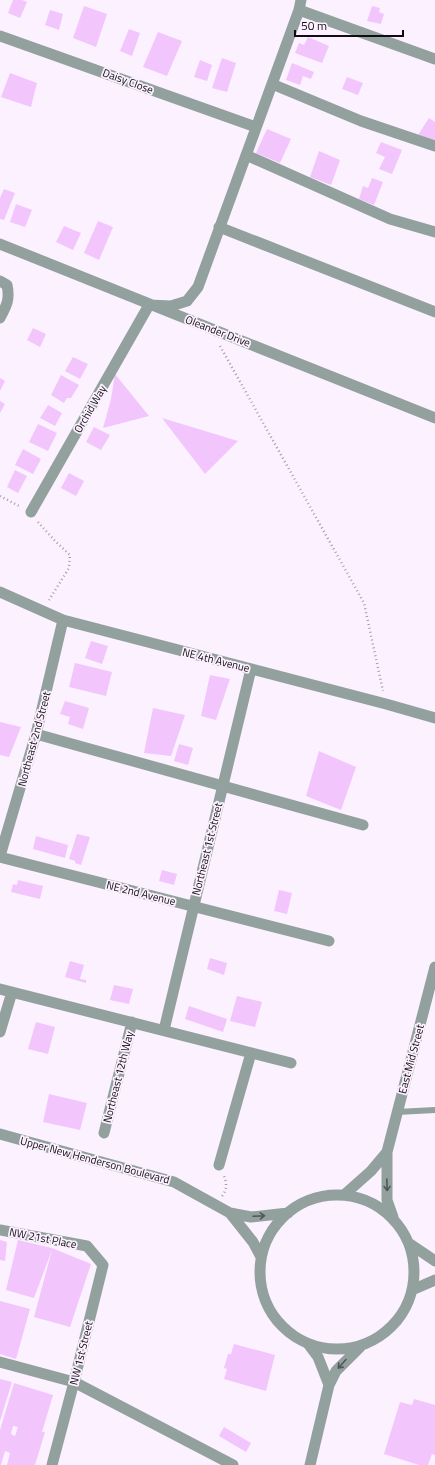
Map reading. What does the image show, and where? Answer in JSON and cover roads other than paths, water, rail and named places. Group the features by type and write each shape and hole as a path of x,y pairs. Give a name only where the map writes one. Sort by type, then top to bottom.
{"street":[{"path":"149,305 171,306 187,301 198,287 300,5 435,59"},
{"name":"Daisy Close","path":"0,36 256,127"},
{"path":"272,84 361,121 435,146"},
{"path":"246,155 390,218 435,232"},
{"path":"220,227 435,312"},
{"name":"Oleander Drive","path":"0,244 149,305 435,418"},
{"path":"0,281 6,284 9,296 0,318"},
{"name":"Orchid Way","path":"31,512 149,305"},
{"name":"NE 4th Avenue","path":"0,592 63,620 435,718"},
{"name":"Northeast 2nd Street","path":"0,857 36,734 63,620"},
{"name":"Northeast 1st Street","path":"164,1030 251,669"},
{"path":"36,734 363,825"},
{"name":"NE 2nd Avenue","path":"0,857 330,941"},
{"name":"East Mid Street","path":"393,1218 387,1200 387,1152 435,967"},
{"path":"0,989 292,1063"},
{"path":"0,1032 12,992"},
{"name":"Northeast 12th Way","path":"104,1133 132,1022"},
{"path":"219,1166 251,1053"},
{"name":"Upper New Henderson Boulevard","path":"0,1134 174,1182 230,1213 251,1216 288,1213"},
{"name":"East Mid Street","path":"344,1195 371,1171 387,1152"},
{"path":"344,1195 362,1199 378,1206 393,1218 403,1230 410,1244 415,1265 412,1290 407,1307 395,1324 378,1338 360,1347 343,1350 326,1349 309,1345 290,1334 275,1319 265,1300 260,1279 261,1257 267,1241 273,1231 288,1213 305,1202 324,1196 344,1195"},
{"name":"Upper New Henderson Boulevard","path":"230,1213 253,1242 261,1257"},
{"name":"NW 21st Place","path":"0,1230 87,1246"},
{"path":"410,1244 435,1261"},
{"name":"NW 1st Street","path":"52,1465 103,1265 87,1246"},
{"path":"412,1290 435,1280"},
{"path":"309,1345 318,1357 329,1385"},
{"path":"310,1465 329,1385 336,1370 360,1347"},
{"path":"0,1362 74,1382 233,1465"}],"lane":[{"path":"397,1112 435,1110"}]}
